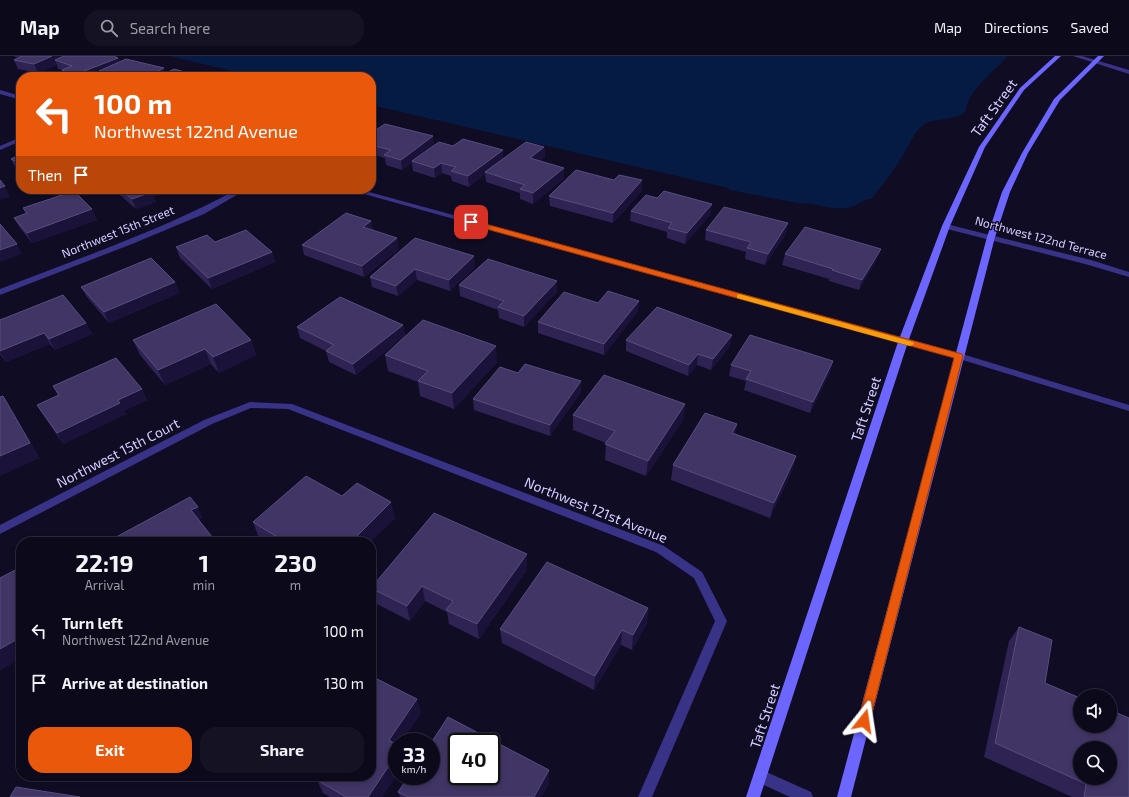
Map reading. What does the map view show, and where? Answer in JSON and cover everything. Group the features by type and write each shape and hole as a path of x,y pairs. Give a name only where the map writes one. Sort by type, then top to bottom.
{"street":[{"name":"Taft Street","path":"753,797 903,342 946,226 982,147 1022,89 1058,56"},
{"path":"1076,56 1097,59 1129,72"},
{"path":"844,797 959,356 991,237 1006,192 1024,153 1057,99 1097,59"},
{"path":"0,92 16,97"},
{"path":"0,148 16,141"},
{"name":"Northwest 15th Street","path":"0,292 129,242 201,212 234,194"},
{"path":"368,194 903,342 959,356 1129,408"},
{"name":"Northwest 122nd Terrace","path":"946,226 1088,262 1129,275"},
{"name":"Northwest 15th Court","path":"0,530 208,422 250,405"},
{"name":"Northwest 121st Avenue","path":"250,405 289,406 660,549 698,575 721,621 644,797"},
{"path":"760,776 806,797"}],"water":[{"path":"170,56 1008,56 976,89 967,104 965,112 954,117 926,123 919,129 896,166 871,199 865,200 850,207 842,208 832,208 806,203 803,204 730,190 728,188 376,106 376,72 236,72"}],"building":[{"path":"22,56 52,56 34,64 14,60"},
{"path":"64,56 114,56 118,58 82,72 67,72 62,70 72,66 55,60"},
{"path":"126,59 164,68 156,72 99,71"},
{"path":"174,69 185,72 168,72"},
{"path":"385,124 433,136 401,160 384,155 391,150 376,146 376,130"},
{"path":"463,139 503,150 468,176 451,171 456,167 441,163 434,168 412,161 439,142 453,146"},
{"path":"526,142 544,147 530,158 564,168 533,193 520,189 525,185 485,172"},
{"path":"16,156 16,162 11,159"},
{"path":"576,170 614,180 619,175 642,180 613,213 549,196"},
{"path":"0,180 5,186 0,188"},
{"path":"664,191 712,204 687,233 668,228 672,223 631,211 646,195 657,198"},
{"path":"65,194 77,194 92,209 27,233 14,218 27,213 23,208"},
{"path":"126,194 146,194 132,199"},
{"path":"724,207 788,223 768,254 747,248 751,242 706,230"},
{"path":"346,213 371,221 363,227 397,238 362,266 302,245"},
{"path":"0,224 17,244 0,250"},
{"path":"805,227 881,249 862,280 785,254"},
{"path":"246,230 272,252 208,278 176,247 207,235 215,242"},
{"path":"415,238 474,256 449,280 415,269 396,286 370,277"},
{"path":"151,258 175,282 104,312 81,287"},
{"path":"488,259 557,281 524,316 498,307 504,301 459,285"},
{"path":"608,291 639,301 604,344 538,322 564,292 598,303"},
{"path":"63,295 86,323 49,339 44,333 0,351 0,320"},
{"path":"340,297 403,325 353,364 326,351 334,345 297,327"},
{"path":"216,304 251,340 213,357 205,349 158,370 133,340"},
{"path":"657,307 732,335 713,359 698,354 689,365 626,340"},
{"path":"423,320 496,346 452,393 418,381 428,371 385,355"},
{"path":"750,335 833,361 813,402 746,379 751,371 731,365"},
{"path":"116,358 142,389 118,400 120,403 57,433 37,405 59,395 53,386"},
{"path":"525,364 581,381 550,425 473,399 500,367 518,373"},
{"path":"604,375 685,404 648,461 605,444 615,431 573,415"},
{"path":"3,396 30,443 0,456 0,397"},
{"path":"705,413 737,424 732,433 796,456 774,503 673,465"},
{"path":"306,476 342,496 357,483 391,502 356,537 277,537 253,522"},
{"path":"190,497 198,507 191,510 212,537 116,537"},
{"path":"434,513 527,554 477,624 446,610 453,601 422,586 407,606 376,590 376,582"},
{"path":"547,562 648,608 633,635 622,630 595,676 500,629"},
{"path":"16,570 16,640 0,649 0,578"},
{"path":"1019,627 1052,640 1045,683 1073,695 1073,733 1117,733 1117,713 1129,718 1129,797 1084,797 1086,785 1117,785 1117,741 1073,741 1073,778 995,743"},
{"path":"376,678 417,699 394,733 388,733 388,767 368,797 346,797 319,781 376,781"},
{"path":"448,717 478,733 448,733 448,785 500,785 500,744 549,770 534,797 408,797 398,792 403,785 440,785 440,733 438,733"},
{"path":"16,787 80,797 10,797"}],"slow traffic":[{"path":"739,297 910,344"}],"route":[{"path":"471,222 903,342 959,356 864,721"}]}
